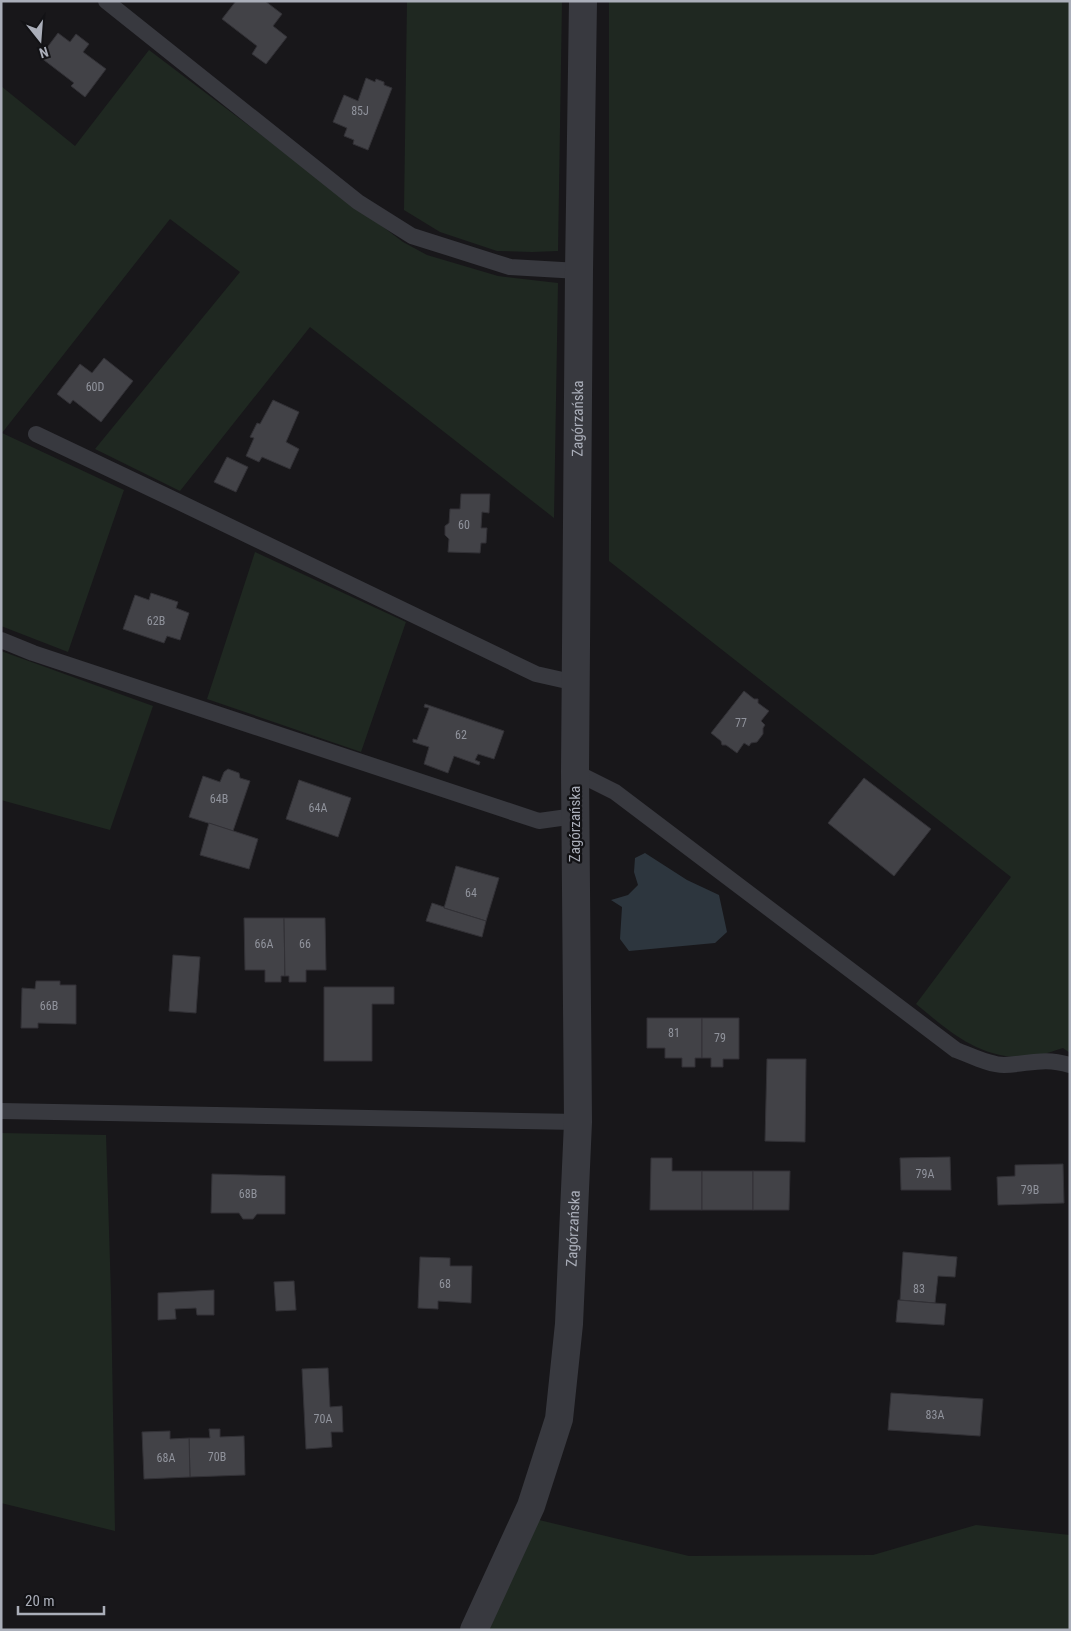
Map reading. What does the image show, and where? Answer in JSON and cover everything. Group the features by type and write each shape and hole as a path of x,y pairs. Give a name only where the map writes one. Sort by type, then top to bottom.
{"street":[{"name":"Zagórzańska","path":"474,1630 531,1506 559,1419 569,1324 578,1122 575,772 583,1"}],"lane":[{"path":"106,1 358,202 412,236 510,268 579,271"},
{"path":"36,434 536,674 576,682"},
{"path":"1,640 33,654 539,820 575,816"},
{"path":"575,772 615,792 956,1050 1003,1065 1030,1061 1056,1061 1070,1065"},
{"path":"1,1111 578,1122"}],"shaded area":[{"path":"407,1 562,1 558,251 497,251 440,232 404,210"},
{"path":"609,1 1070,1 1070,1053 1063,1048 1029,1057 1012,1057 996,1054 981,1049 954,1034 916,1004 1011,877 609,561"},
{"path":"149,50 403,242 427,255 498,276 558,283 554,518 310,327 180,491 95,449 240,272 170,219 2,433 124,490 68,652 1,626 1,86 75,146"},
{"path":"255,552 406,622 361,752 207,699"},
{"path":"1,651 153,706 110,830 1,800"},
{"path":"645,853 687,880 719,895 727,932 715,943 629,951 620,939 622,907 611,900 628,895 638,885 634,872 635,858"},
{"path":"1,1133 106,1135 115,1531 1,1503"},
{"path":"535,1519 689,1556 873,1555 976,1525 1070,1535 1070,1630 489,1630"}],"building":[{"path":"236,1 265,1 282,14 273,26 287,37 266,64 252,54 257,46 222,19"},
{"path":"58,33 70,42 76,34 89,44 83,52 106,69 85,97 71,86 74,83 40,57"},
{"path":"366,78 375,82 376,79 384,82 384,85 392,88 368,150 353,144 354,140 344,136 347,128 333,122 344,95 358,101"},
{"path":"104,358 133,381 101,422 73,400 70,404 57,394 80,364 92,373"},
{"path":"273,400 299,412 286,442 299,449 290,469 262,457 259,462 246,456 254,438 250,437 257,423 260,424"},
{"path":"227,457 248,467 236,492 214,482"},
{"path":"461,494 490,494 489,513 482,512 481,528 487,528 486,543 481,543 480,553 448,552 449,539 445,535 445,526 449,523 450,509 460,509"},
{"path":"151,593 178,602 176,608 189,613 180,640 167,636 164,643 123,629 135,595 149,600"},
{"path":"744,691 754,699 758,699 758,703 769,711 761,721 765,725 763,734 757,742 751,743 749,746 744,743 737,753 726,745 722,745 721,741 711,733"},
{"path":"425,704 504,731 494,759 478,754 475,760 480,762 479,765 454,756 448,773 424,764 429,747 413,742 413,739 417,740 429,708 424,707"},
{"path":"228,769 239,773 240,778 250,781 233,831 189,817 203,776 220,782 224,772"},
{"path":"864,778 931,829 894,876 828,823"},
{"path":"299,780 351,798 338,837 286,819"},
{"path":"209,823 258,839 249,869 200,855"},
{"path":"456,866 499,878 486,921 444,908"},
{"path":"432,903 486,921 482,937 426,921"},
{"path":"244,918 284,918 285,976 281,976 281,982 265,982 265,970 245,970"},
{"path":"284,918 325,918 326,970 306,970 306,982 289,982 289,976 285,976"},
{"path":"173,955 200,957 196,1013 169,1011"},
{"path":"36,981 60,981 60,985 76,985 76,1024 38,1023 38,1028 21,1028 22,988 35,989"},
{"path":"324,987 394,987 394,1004 372,1004 372,1061 324,1061"},
{"path":"647,1018 702,1018 702,1058 695,1058 695,1067 682,1067 682,1058 665,1058 665,1048 647,1048"},
{"path":"702,1018 739,1018 739,1059 723,1059 723,1067 711,1067 711,1058 702,1058"},
{"path":"767,1059 806,1059 805,1142 765,1141"},
{"path":"950,1157 951,1190 901,1190 900,1158"},
{"path":"651,1158 672,1158 672,1171 702,1171 702,1210 650,1210"},
{"path":"1063,1164 1064,1203 998,1205 997,1177 1015,1176 1015,1165"},
{"path":"702,1171 753,1171 753,1210 702,1210"},
{"path":"753,1171 790,1171 789,1210 753,1210"},
{"path":"212,1174 285,1176 285,1214 257,1214 253,1219 243,1219 239,1213 211,1213"},
{"path":"903,1252 957,1257 955,1277 938,1276 935,1303 900,1300"},
{"path":"420,1257 450,1258 450,1266 472,1266 471,1303 438,1301 438,1309 418,1308"},
{"path":"294,1281 296,1310 276,1311 274,1282"},
{"path":"214,1290 214,1315 197,1315 196,1308 175,1309 176,1319 158,1320 158,1293"},
{"path":"898,1300 946,1304 944,1325 896,1322"},
{"path":"328,1368 330,1407 342,1406 343,1432 331,1432 332,1447 306,1449 302,1369"},
{"path":"891,1393 983,1399 980,1436 888,1430"},
{"path":"209,1429 220,1429 220,1437 244,1436 245,1475 190,1477 189,1438 210,1438"},
{"path":"170,1431 170,1439 189,1438 190,1477 144,1479 142,1432"}]}
